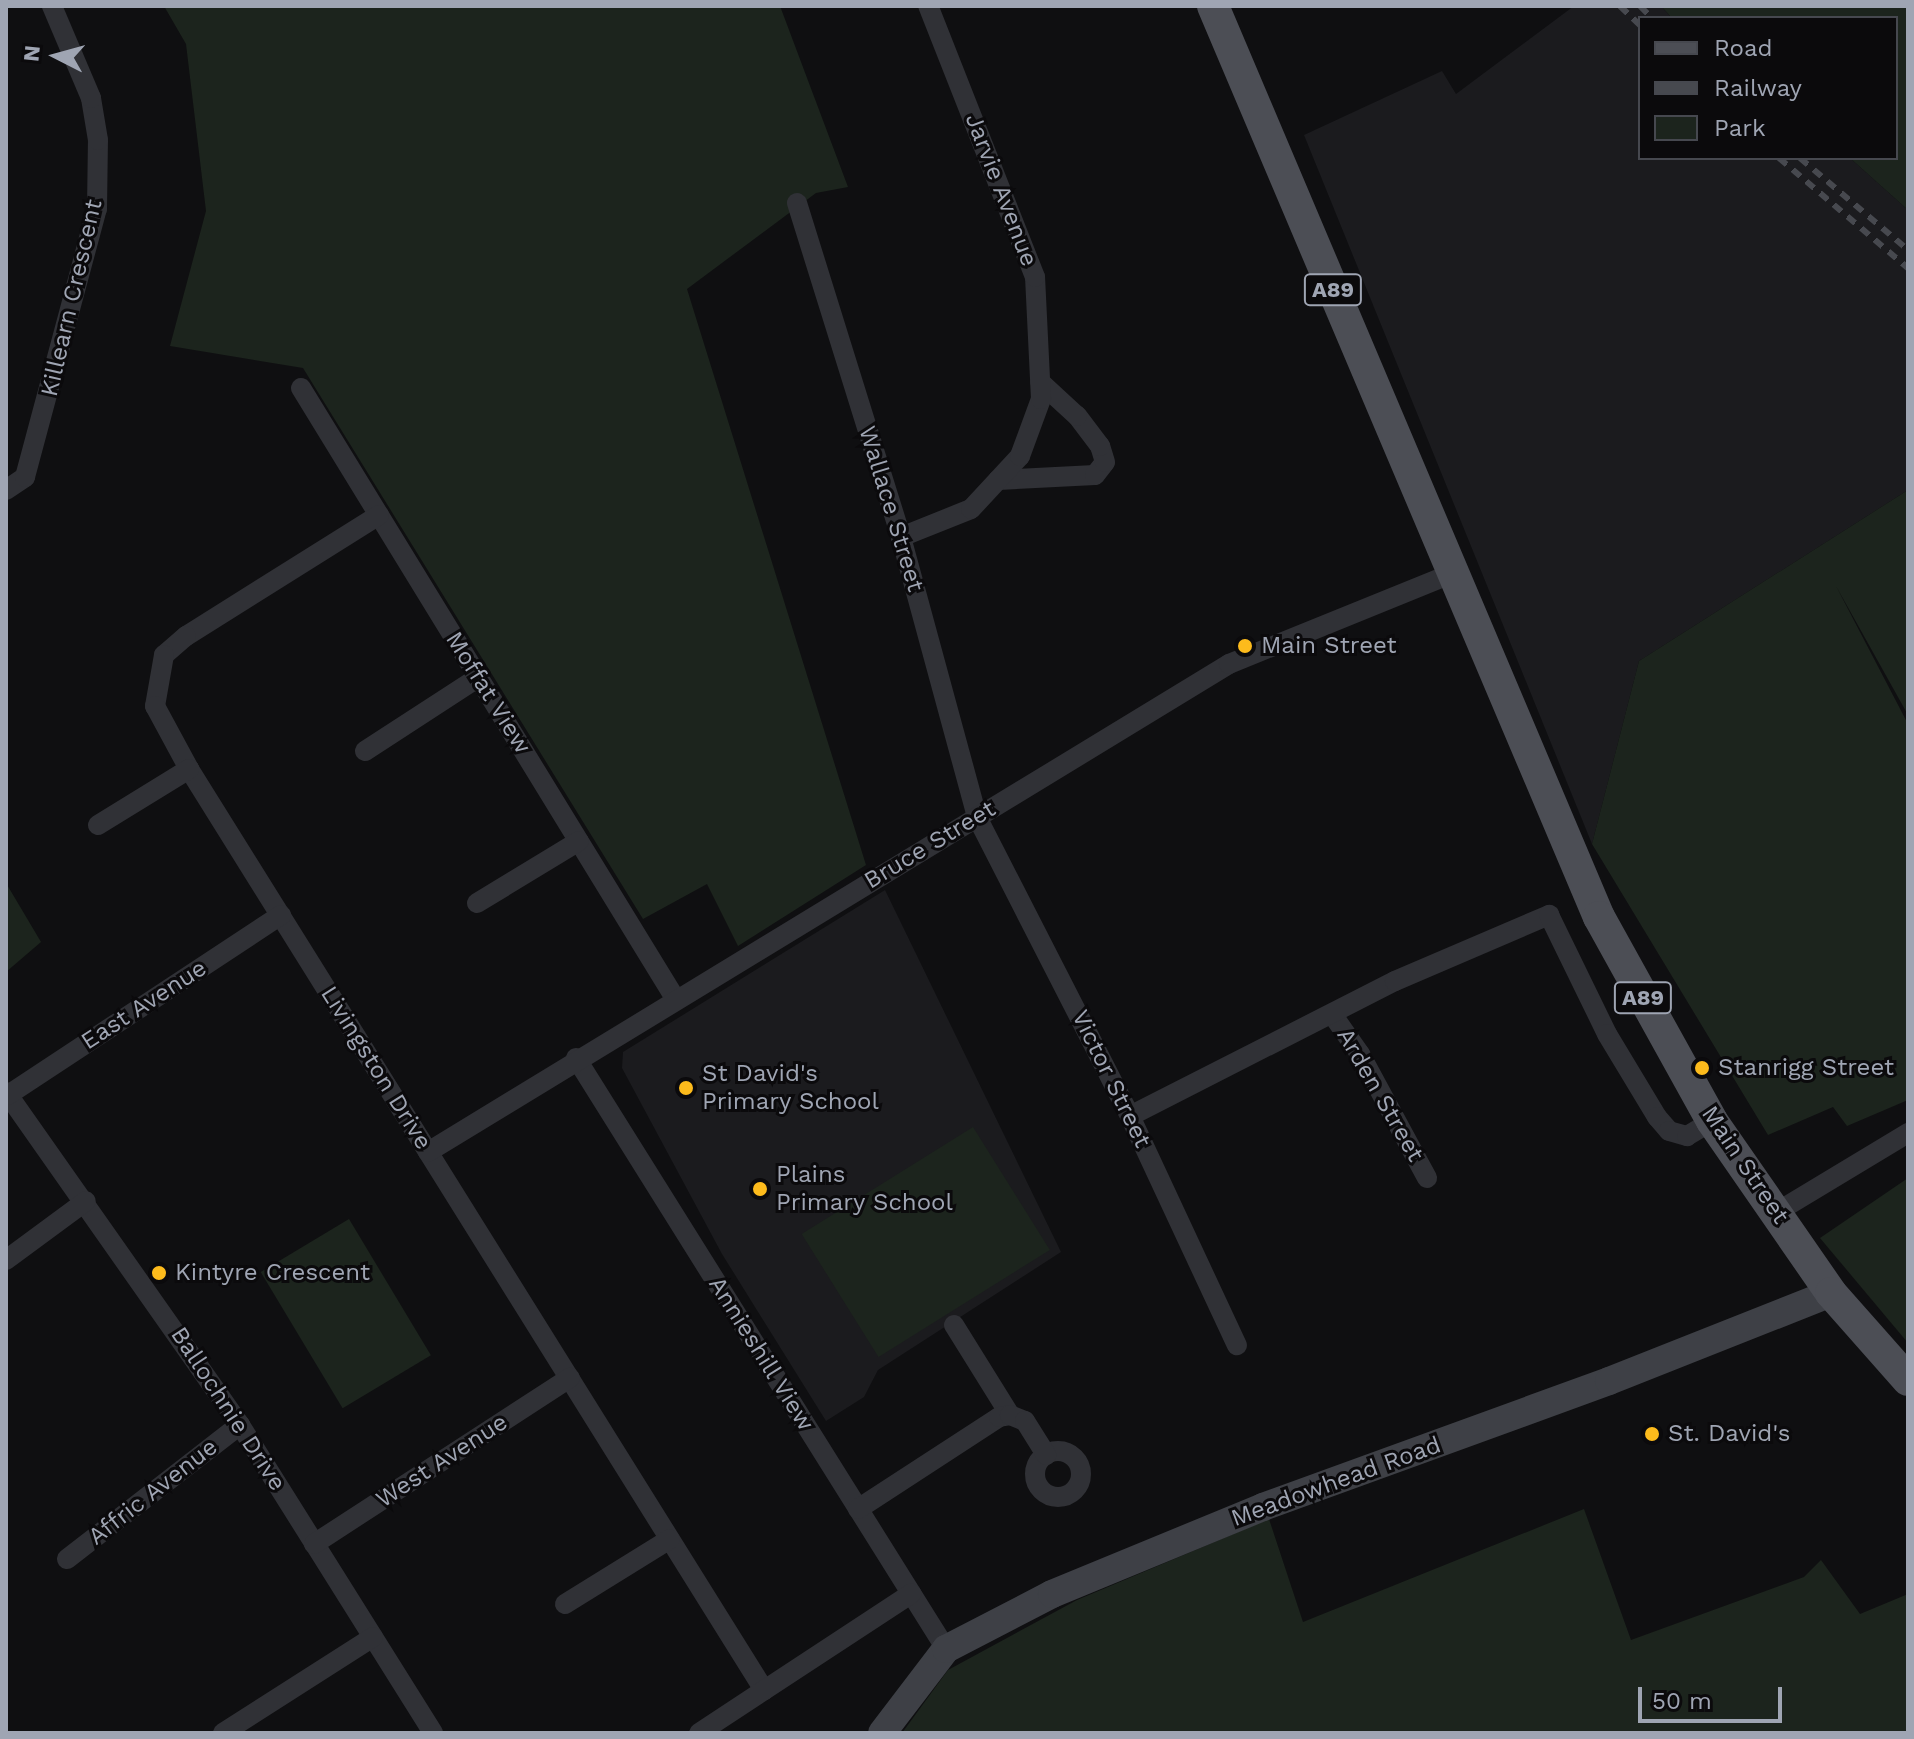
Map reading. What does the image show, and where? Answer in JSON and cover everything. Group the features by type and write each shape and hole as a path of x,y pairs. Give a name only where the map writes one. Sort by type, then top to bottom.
{"main road":[{"name":"Main Street","path":"1213,6 1451,574 1599,917 1712,1121 1831,1293 1908,1380"}],"street":[{"name":"Killearn Crescent","path":"6,490 25,477 97,209 98,140 91,98 52,6"},
{"name":"Jarvie Avenue","path":"901,537 971,509 1020,456 1041,399 1035,277 928,6"},
{"name":"Wallace Street","path":"797,203 901,537 977,817"},
{"path":"998,480 1095,475 1105,462 1100,446 1077,416 1040,382"},
{"name":"Moffat View","path":"301,388 675,998"},
{"name":"Livingston Drive","path":"379,515 218,615 164,655 155,706 189,769 764,1690"},
{"name":"Bruce Street","path":"428,1152 576,1058 1229,664 1451,574"},
{"path":"365,751 479,677"},
{"path":"98,825 189,769"},
{"name":"Victor Street","path":"977,817 1130,1116 1237,1345"},
{"path":"477,903 579,841"},
{"name":"East Avenue","path":"7,1093 281,915"},
{"path":"1130,1116 1332,1014 1549,915 1607,1034 1657,1117 1669,1131 1687,1136 1712,1121"},
{"name":"Arden Street","path":"1332,1014 1360,1054 1427,1178"},
{"name":"Annieshill View","path":"576,1058 946,1649"},
{"name":"Ballochnie Drive","path":"7,1093 86,1201 240,1425 433,1733"},
{"path":"1777,1212 1908,1133"},
{"path":"6,1260 86,1201"},
{"name":"Meadowhead Road","path":"882,1733 946,1649 1052,1594 1263,1507 1609,1381 1831,1293"},
{"path":"954,1325 1010,1415 1025,1421 1046,1455"},
{"name":"West Avenue","path":"314,1544 570,1378"},
{"path":"858,1509 1010,1415"},
{"name":"Affric Avenue","path":"67,1559 240,1425"},
{"path":"565,1604 670,1539"},
{"path":"699,1733 911,1594"},
{"path":"223,1733 373,1637"}],"shaded area":[{"path":"1574,6 1661,6 1670,16 1638,16 1638,160 1852,160 1908,210 1908,490 1639,661 1592,844 1304,135 1442,71 1456,94"},
{"path":"885,890 1061,1252 878,1370 864,1397 826,1421 722,1254 622,1068 623,1052"}],"green space":[{"path":"164,6 780,6 848,187 816,193 687,289 866,865 738,946 707,884 643,919 303,368 170,346 206,211 186,44"},
{"path":"1661,6 1908,6 1908,210 1852,160 1898,160 1898,16 1670,16"},
{"path":"1908,490 1908,715 1836,586 1908,724 1908,1100 1847,1126 1833,1107 1768,1135 1592,844 1639,661"},
{"path":"6,883 41,942 6,972"},
{"path":"973,1127 1050,1250 879,1357 802,1234"},
{"path":"1908,1178 1908,1343 1820,1238"},
{"path":"349,1219 431,1355 343,1408 261,1272"},
{"path":"1584,1509 1631,1640 1804,1577 1821,1560 1860,1614 1908,1594 1908,1733 902,1733 948,1670 1077,1600 1269,1519 1303,1622"}],"railway":[{"path":"1620,6 1638,23"},
{"path":"1640,6 1650,16"},
{"path":"1781,160 1908,268"},
{"path":"1802,160 1908,250"}],"place":[{"name":"Main Street","path":"1245,646"},
{"name":"Stanrigg Street","path":"1702,1068"},
{"name":"St David's Primary School","path":"686,1088"},
{"name":"Plains Primary School","path":"760,1189"},
{"name":"Kintyre Crescent","path":"159,1273"},
{"name":"St. David's","path":"1652,1434"}]}
